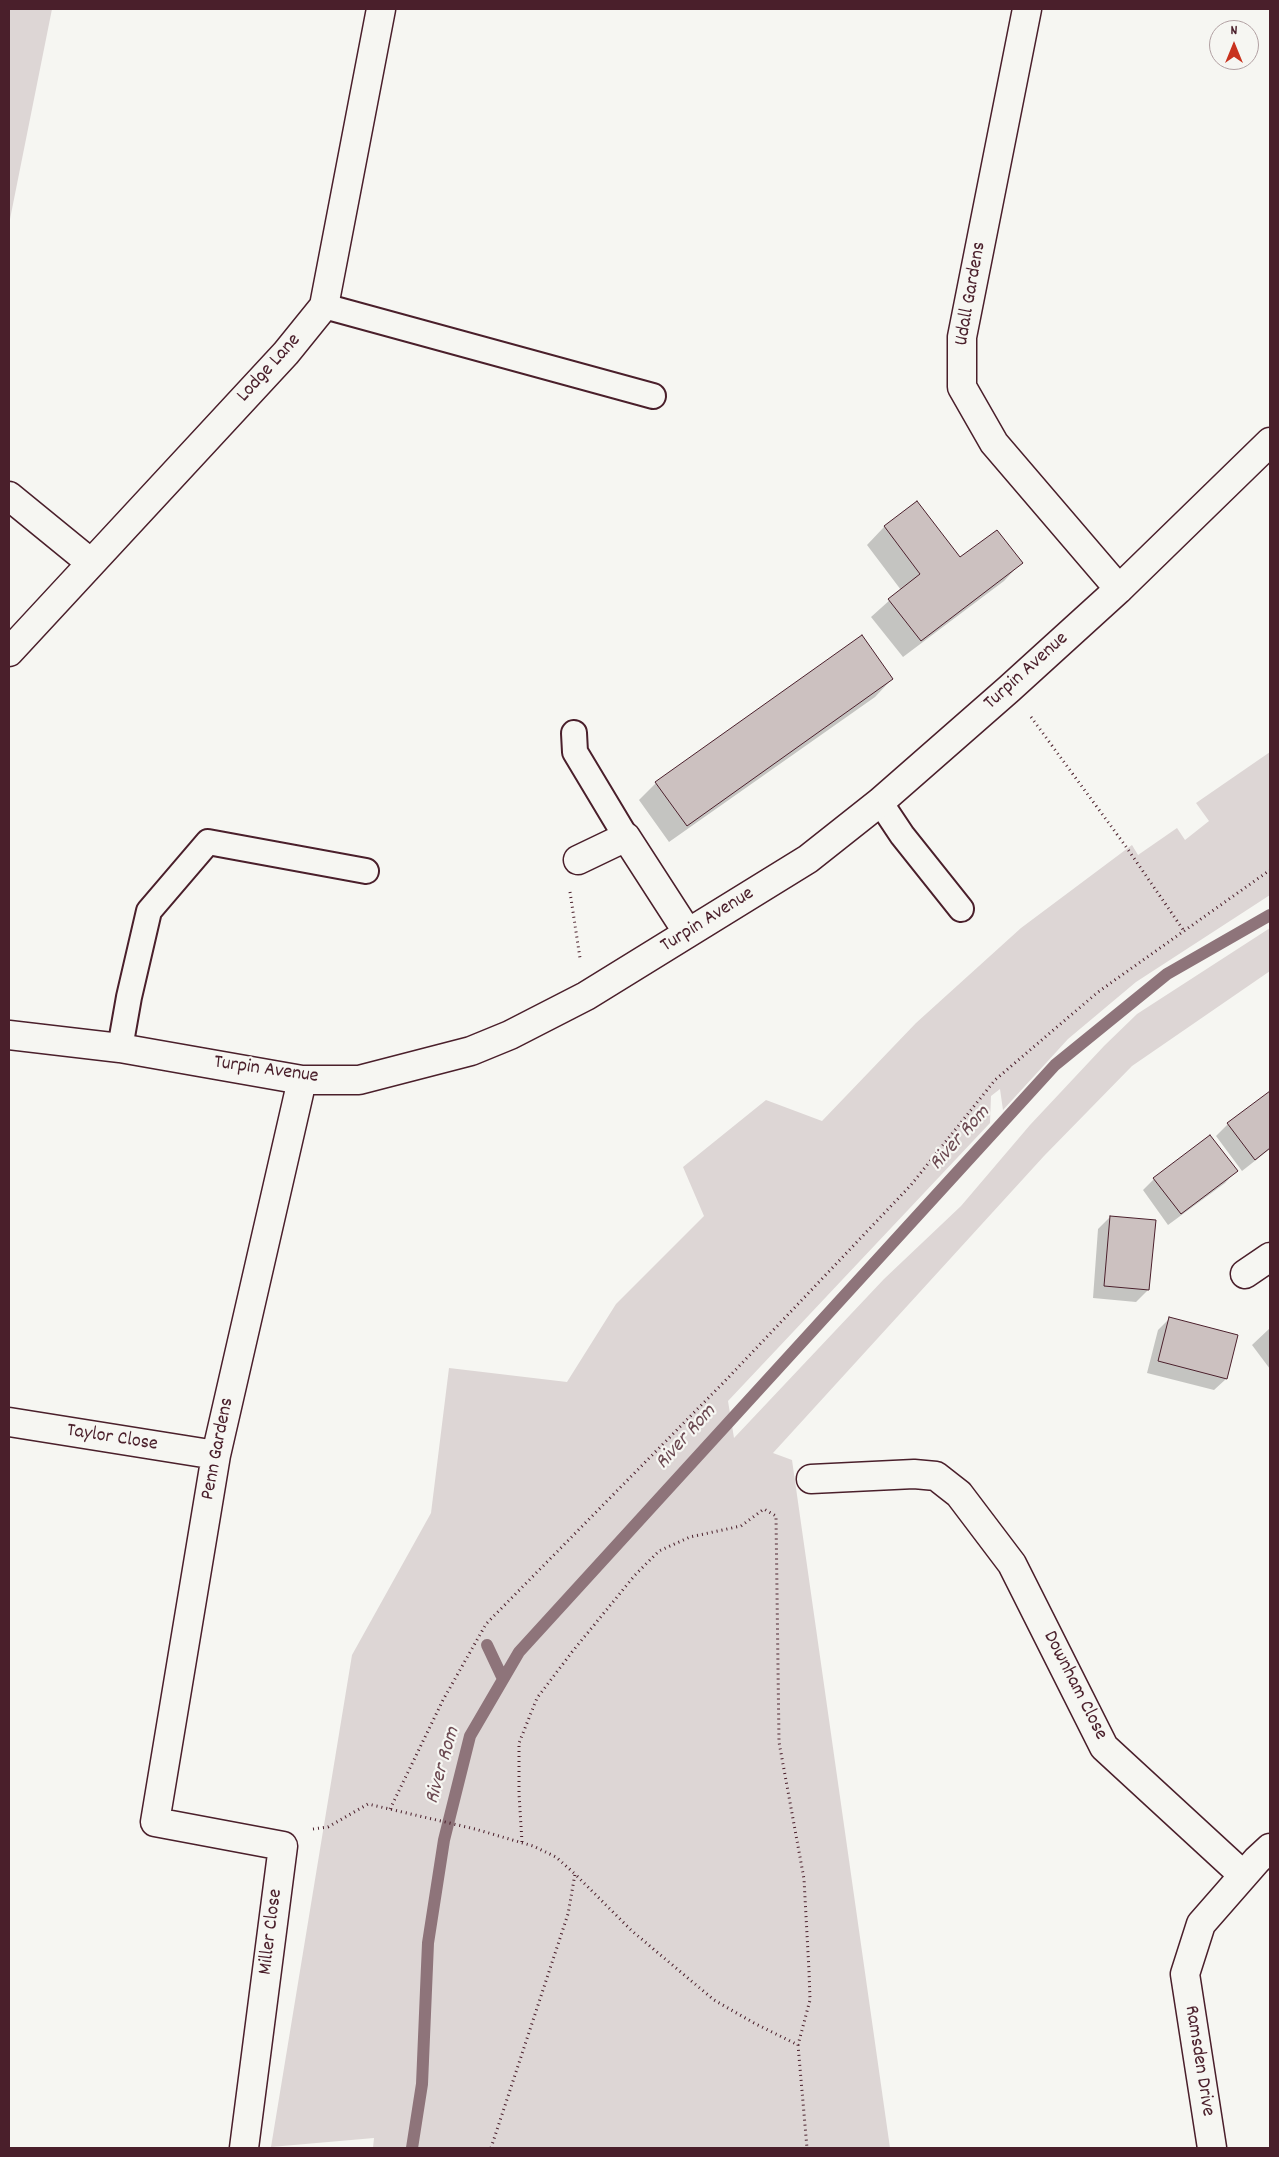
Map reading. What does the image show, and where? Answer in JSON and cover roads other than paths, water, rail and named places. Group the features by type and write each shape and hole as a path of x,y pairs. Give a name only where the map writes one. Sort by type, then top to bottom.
{"street":[{"name":"Lodge Lane","path":"9,652 286,353 324,306 382,9"},
{"name":"Udall Gardens","path":"1027,9 962,338 962,387 994,444 1119,589"},
{"name":"Turpin Avenue","path":"9,1035 120,1048 302,1080 359,1080 471,1051 510,1035 586,996 808,859 880,802 1009,689 1119,589 1270,442"},
{"path":"9,496 91,563"},
{"path":"578,860 626,837 688,933"},
{"name":"Penn Gardens","path":"283,1846 155,1822 216,1456 302,1080"},
{"path":"1245,1274 1270,1257"},
{"name":"Taylor Close","path":"9,1422 216,1456"},
{"name":"Downham Close","path":"811,1479 914,1474 936,1476 960,1494 1012,1564 1104,1747 1244,1875"},
{"name":"Miller Close","path":"244,2148 283,1846"},
{"path":"1244,1875 1270,1848"},
{"name":"Ramsden Drive","path":"1212,2148 1185,1974 1200,1924 1244,1875"}],"lane":[{"path":"324,306 653,396"},
{"path":"574,733 575,752 626,837"},
{"path":"880,802 902,835 961,909"},
{"path":"120,1048 148,911 208,842 366,871"}],"waterway":[{"name":"River Rom","path":"412,2148 422,2084 428,1943 444,1840 470,1736 519,1652 1055,1065 1167,974 1270,915"},
{"path":"487,1645 503,1679"}]}
